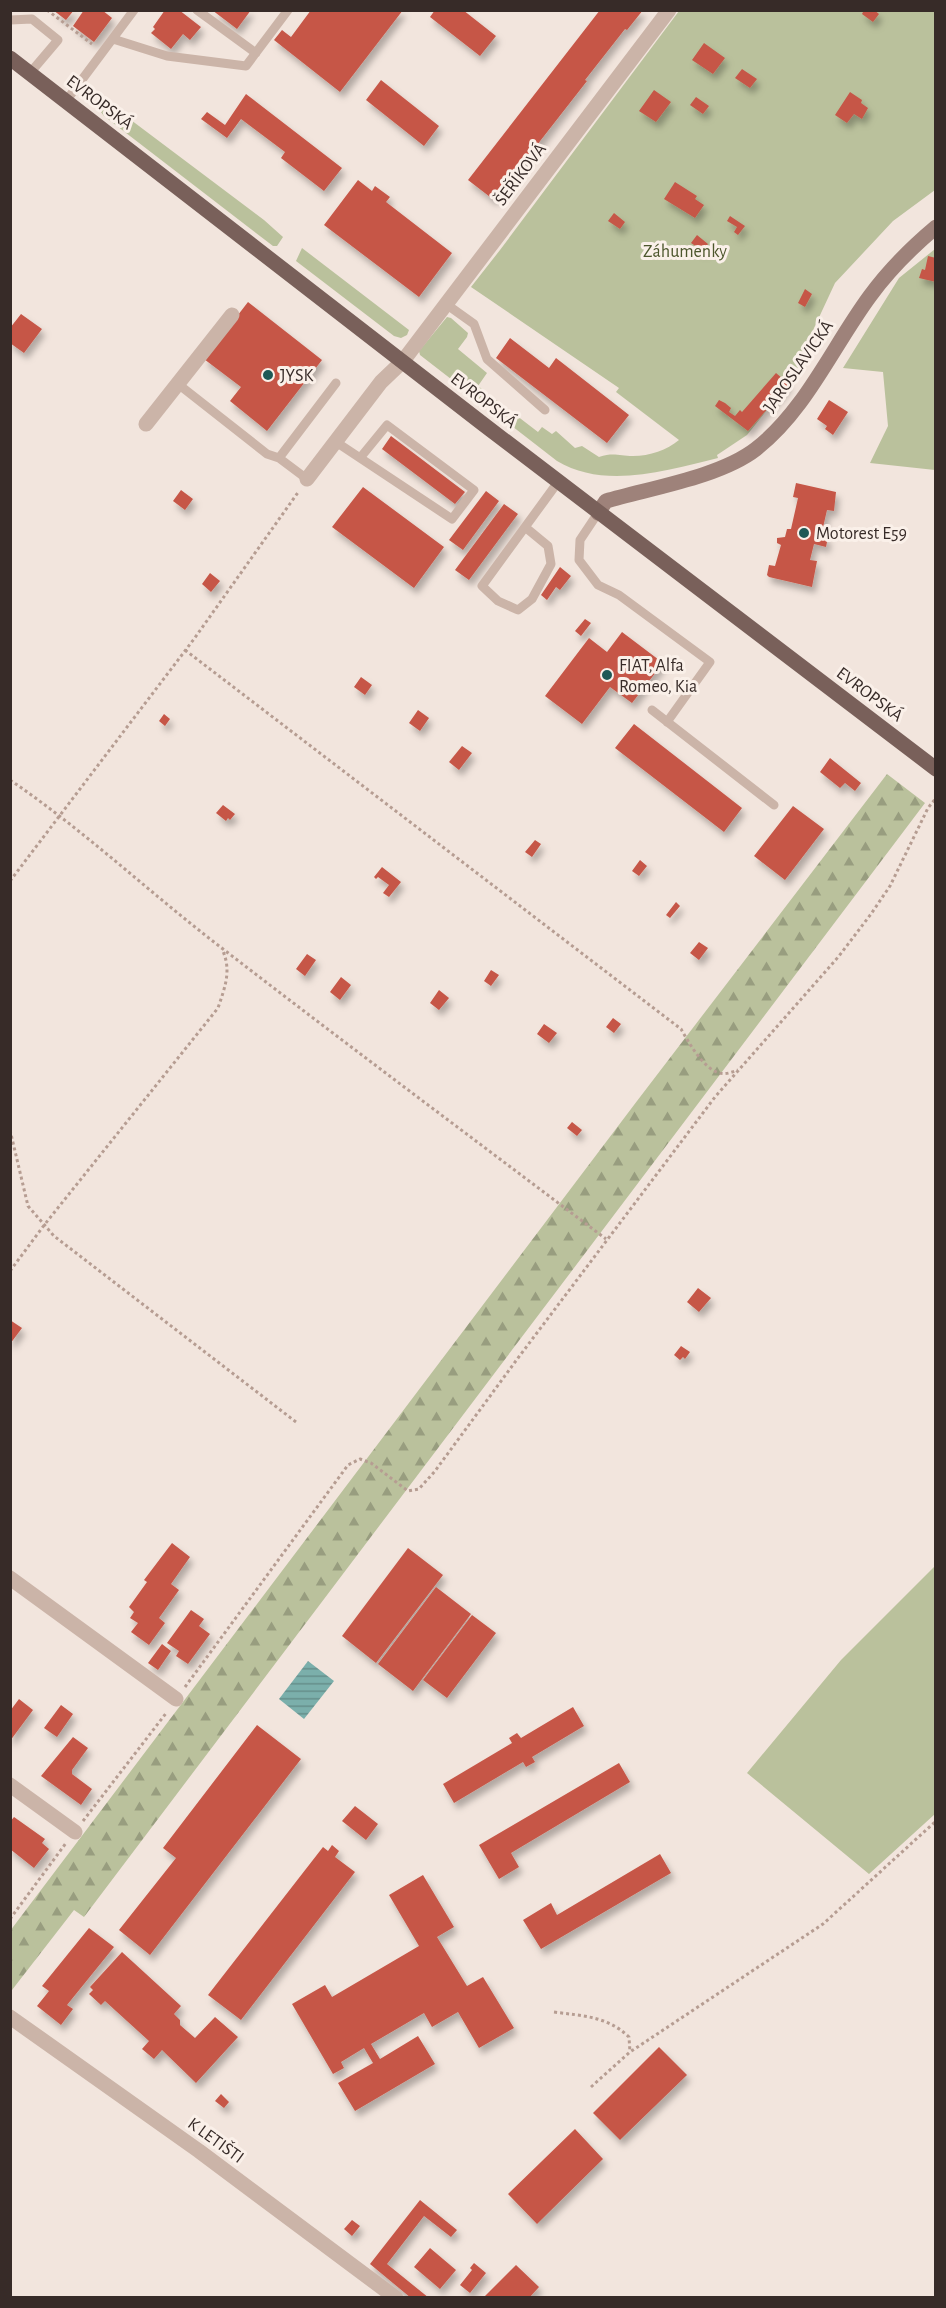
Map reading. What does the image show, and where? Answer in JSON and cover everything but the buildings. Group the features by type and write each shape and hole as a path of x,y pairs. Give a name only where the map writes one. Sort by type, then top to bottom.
{"main road":[{"name":"EVROPSKÁ","path":"10,58 598,513 936,769"}],"street":[{"name":"ŠEŘÍKOVÁ","path":"307,479 381,382 404,361 669,10"},
{"name":"JAROSLAVICKÁ","path":"598,513 606,501 730,465 755,449 787,417 890,269 936,227"},
{"path":"146,424 232,315"},
{"path":"10,1578 176,1699"},
{"path":"10,1785 75,1832"},
{"name":"K LETIŠTI","path":"10,2017 190,2145 396,2298"}],"lane":[{"path":"66,101 134,10"},
{"path":"197,10 256,53"},
{"path":"112,39 167,56 246,66 288,10"},
{"path":"10,20 32,19 58,40 30,73"},
{"path":"446,304 474,324 488,359 545,410"},
{"path":"279,458 336,382"},
{"path":"178,384 267,454 279,458 307,479"},
{"path":"336,442 360,458 452,519 474,490 387,425 360,458"},
{"path":"525,527 548,546 551,564 532,598 518,610 498,601 482,586 525,527 558,482"},
{"path":"598,513 580,540 579,560 598,585 619,595 710,662 667,722"},
{"path":"652,710 774,805"}],"path":[{"path":"47,10 92,44"},
{"path":"10,881 185,651 307,479"},
{"path":"185,651 681,1029 694,1052 717,1073 727,1074 738,1071"},
{"path":"10,780 60,815 221,948 606,1239"},
{"path":"132,1757 348,1465 360,1459 371,1463 408,1491 419,1489 435,1471 714,1097 838,956 871,914 890,886 928,808 936,798"},
{"path":"10,1271 218,1008 228,977 226,956 221,948"},
{"path":"10,1130 28,1206 54,1236 296,1422"},
{"path":"591,2087 630,2052 823,1924 936,1821"},
{"path":"554,2012 588,2016 616,2025 629,2037 630,2052"}],"green space":[{"name":"Záhumenky","path":"679,11 935,11 935,190 893,221 835,283 808,341 798,371 747,435 717,455 718,458 637,475 595,474 576,470 557,461 420,355 419,351 447,317 451,318 468,333 458,349 487,373 478,386 538,432 542,427 552,434 556,431 575,448 582,446 599,457 613,454 633,456 652,454 679,440 616,392 619,388 471,287"},
{"path":"107,102 264,220 283,237 277,246 273,246 104,116 100,111 101,105"},
{"path":"302,248 409,330 407,335 401,338 394,336 296,261"},
{"path":"935,249 935,470 870,463 888,426 883,372 843,368 899,278"},
{"path":"887,774 925,803 84,1917 74,1910 12,1990 10,1931"},
{"path":"935,1566 935,1814 869,1874 747,1773 841,1660"}],"water":[{"path":"308,1661 334,1681 304,1719 279,1699"}],"place":[{"name":"JYSK","path":"268,375"},
{"name":"Motorest E59","path":"804,533"},
{"name":"FIAT, Alfa Romeo, Kia","path":"607,675"}]}
